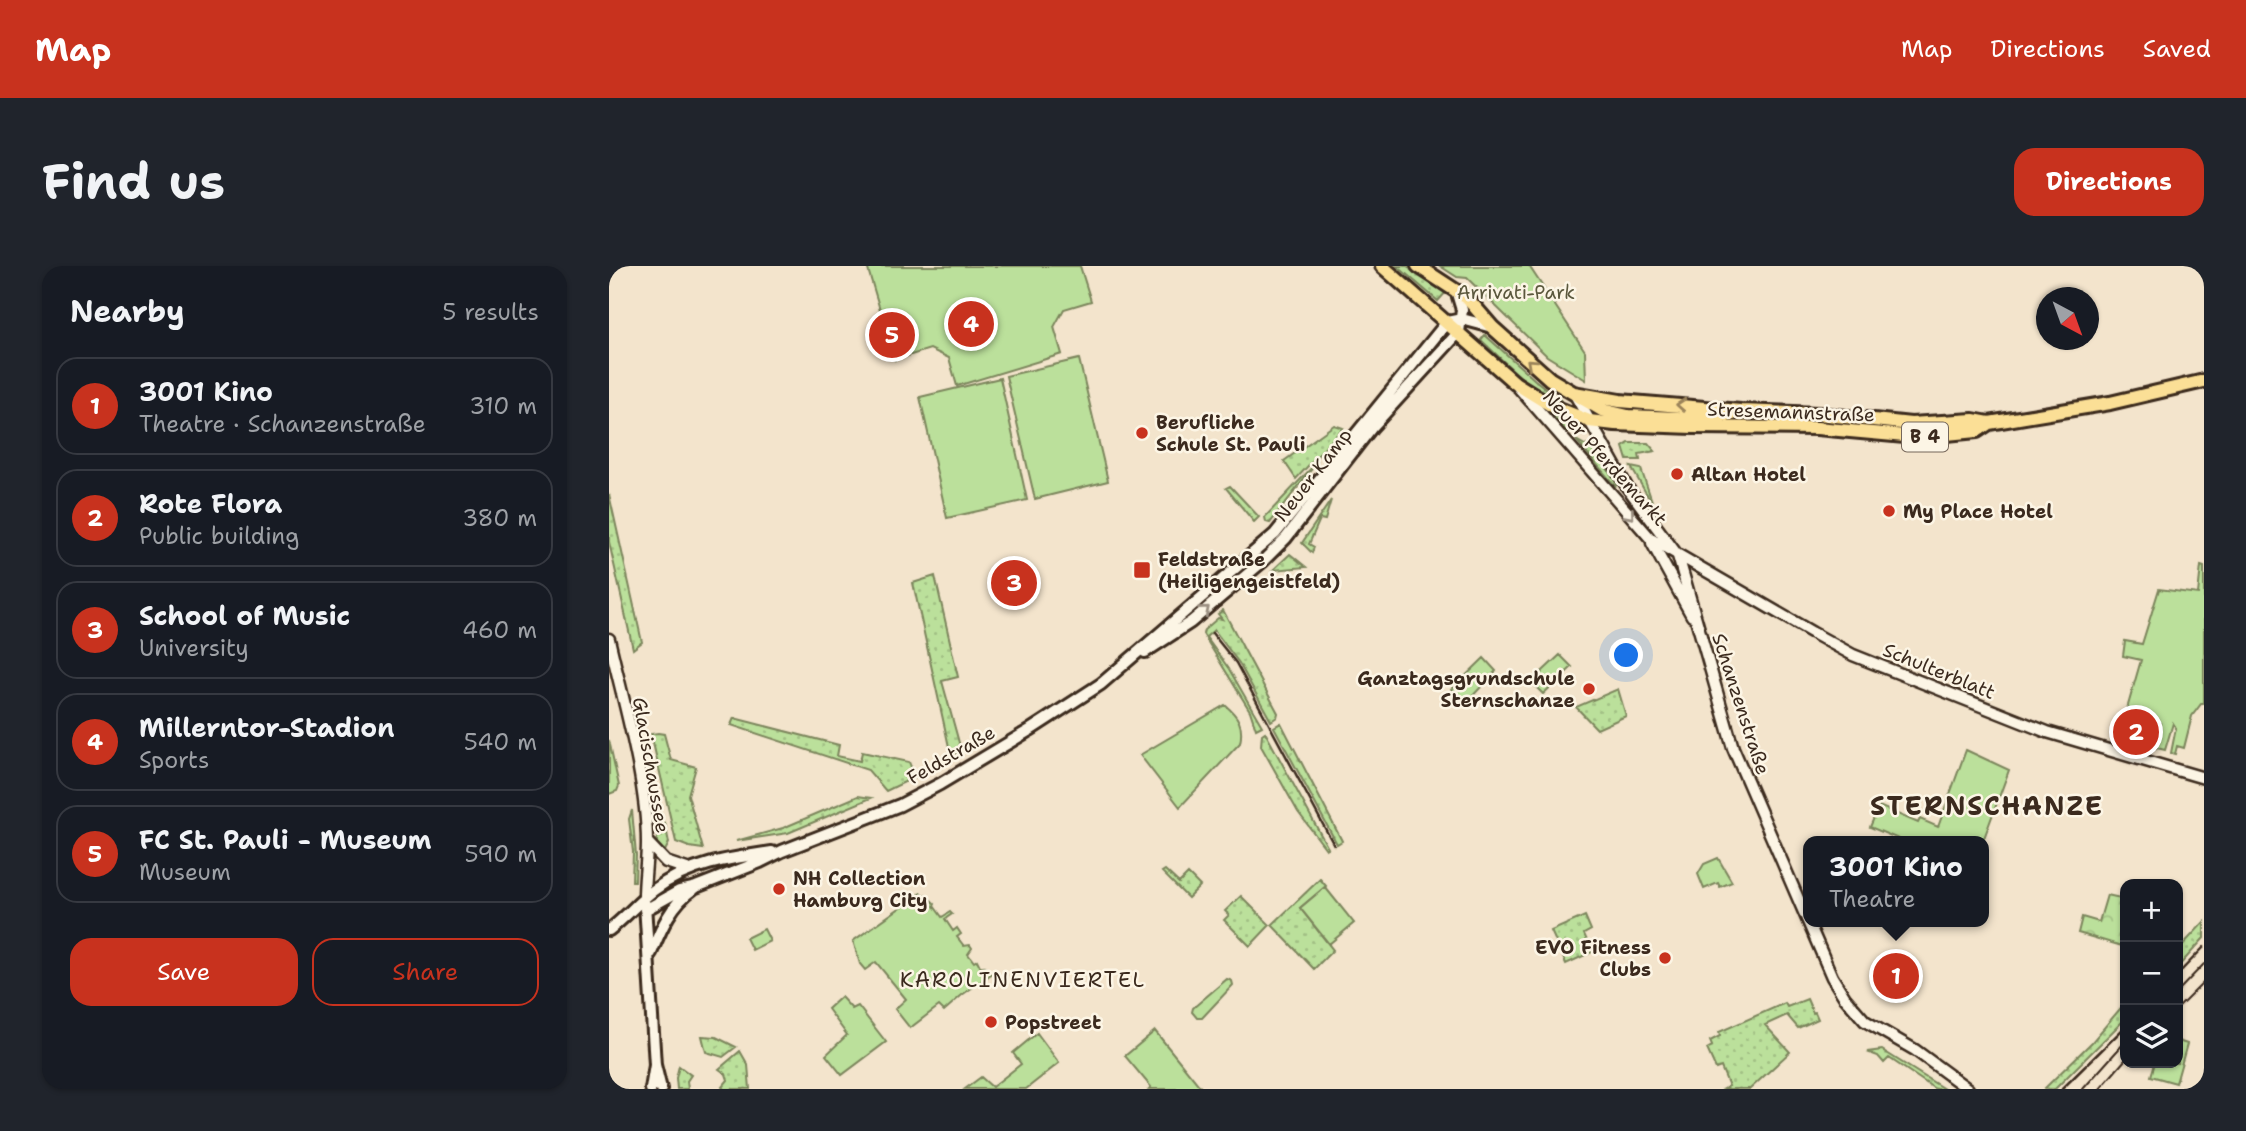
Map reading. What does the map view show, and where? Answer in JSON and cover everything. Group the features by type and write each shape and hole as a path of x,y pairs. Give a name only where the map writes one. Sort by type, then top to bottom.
{"main road":[{"name":"Neuer Pferdemarkt","path":"1382,266 1447,321 1460,325 1492,327"},
{"name":"Neuer Pferdemarkt","path":"1418,266 1456,290 1479,309 1492,327 1550,379 1574,393"},
{"path":"1456,290 1462,305 1460,325"},
{"name":"Neuer Kamp","path":"1179,623 1279,531 1447,321"},
{"name":"Neuer Pferdemarkt","path":"1460,325 1515,383 1552,406 1589,421"},
{"name":"Neuer Kamp","path":"1179,623 1272,553 1373,427 1460,325"},
{"name":"Stresemannstraße","path":"1574,393 1620,401 1818,414 1911,424 1973,419 1989,423 2109,403 2204,381"},
{"name":"Stresemannstraße","path":"1589,421 1615,424 1817,428 1916,437 1977,431 1989,423"},
{"name":"Feldstraße","path":"645,904 696,887 887,811 940,784 1077,701 1179,623"},
{"name":"Feldstraße","path":"645,904 667,881 690,870 724,860 782,851"},
{"path":"650,956 673,908 696,887"},
{"path":"609,930 645,904"},
{"path":"645,904 655,1065 661,1089"},
{"path":"651,1089 655,1065"}],"street":[{"name":"Neuer Pferdemarkt","path":"1515,383 1651,539 1678,556"},
{"name":"Neuer Pferdemarkt","path":"1574,393 1631,493 1678,556"},
{"name":"Schanzenstraße","path":"1651,539 1696,624"},
{"name":"Schanzenstraße","path":"1678,556 1733,748 1803,910"},
{"name":"Schulterblatt","path":"1678,556 1853,655 2047,732 2204,778"},
{"name":"Glacischaussee","path":"609,639 637,766 647,842 645,904"},
{"path":"647,842 666,862 690,870"},
{"name":"Schanzenstraße","path":"1810,927 1832,977 1845,998 1865,1021 1926,1058 1968,1089"}],"green space":[{"path":"867,266 1080,266 1091,301 1064,309 1054,327 1062,354 957,386 949,358 930,349 895,360"},
{"path":"1397,266 1407,266 1447,291 1438,301"},
{"name":"Arrivati-Park","path":"1440,266 1529,266 1585,351 1586,380 1547,356 1467,278 1457,277"},
{"path":"1485,335 1569,407 1547,397 1523,379 1481,340"},
{"path":"1079,359 1108,481 1035,499 1006,376"},
{"path":"1000,378 1027,500 947,518 920,397"},
{"path":"1544,406 1579,423 1584,431 1568,432 1542,408"},
{"path":"1334,425 1343,428 1296,479 1284,461"},
{"path":"1576,440 1585,445 1593,444 1617,485 1615,486"},
{"path":"1629,443 1648,443 1655,451 1639,454 1640,460 1627,460 1623,447"},
{"path":"1318,461 1270,523 1266,522 1265,517"},
{"path":"1631,467 1641,469 1654,507"},
{"path":"1230,486 1259,517 1254,522 1226,488"},
{"path":"609,494 642,642 633,649 609,542"},
{"path":"1331,500 1325,520 1320,519 1309,544 1314,547 1312,553 1302,543"},
{"path":"1289,555 1306,567 1273,570"},
{"path":"2201,566 2204,567 2204,704 2201,704 2192,716 2184,748 2177,746 2175,754 2171,753 2176,728 2173,723 2165,750 2153,747 2160,723 2127,709 2141,660 2123,656 2125,641 2142,644 2159,589 2198,594"},
{"path":"935,576 958,677 942,681 961,750 951,756 913,583"},
{"path":"1223,610 1278,713 1271,721 1239,663 1214,630 1206,637 1229,669 1262,726 1256,729 1250,711 1203,634 1218,618 1222,619 1218,614"},
{"path":"1560,655 1572,667 1543,694 1531,682"},
{"path":"1484,658 1496,671 1466,703 1452,689"},
{"path":"1618,689 1626,716 1597,729 1576,707"},
{"path":"1225,705 1239,721 1240,743 1180,807 1140,755"},
{"path":"734,718 839,745 837,756 860,761 862,752 909,762 915,777 886,791 868,770 731,725"},
{"path":"1281,723 1342,841 1337,844 1274,727"},
{"path":"1265,732 1328,848 1326,849 1298,812 1261,746 1262,734"},
{"path":"651,734 664,734 671,760 696,767 688,795 703,849 676,842"},
{"path":"609,740 619,786 617,791 609,794"},
{"path":"1966,750 2009,770 1985,836 1891,836 1870,827 1879,806 1918,823 1920,819 1938,827"},
{"path":"858,796 871,798 788,833 736,841 783,828"},
{"path":"632,810 635,881 632,881 633,852 629,819"},
{"path":"665,823 669,843 664,853 657,844 657,829"},
{"path":"1718,858 1732,882 1720,887 1718,883 1704,889 1698,874 1704,864"},
{"path":"1165,870 1179,883 1188,874 1200,886 1188,898 1162,872"},
{"path":"1320,879 1326,886 1300,908 1333,950 1314,969 1272,925"},
{"path":"1325,887 1354,923 1329,944 1300,908"},
{"path":"921,893 935,904 942,917 950,912 952,914 945,919 953,931 957,928 961,934 957,937 964,946 970,945 972,948 968,954 974,962 977,960 981,968 984,966 991,974 944,1011 939,1006 910,1028 895,1009 906,999 876,962 865,970 860,964 853,941"},
{"path":"2107,895 2120,898 2120,946 2078,933 2082,917 2099,922"},
{"path":"1241,896 1270,925 1250,946 1224,920 1229,915 1225,911"},
{"path":"1585,916 1591,930 1584,934 1592,952 1566,964 1551,931"},
{"path":"2204,922 2204,938 2183,961 2183,945"},
{"path":"764,929 770,941 752,950 746,938"},
{"path":"1227,979 1232,981 1233,985 1202,1018 1197,1018 1192,1012 1193,1008"},
{"path":"841,997 852,1009 858,1006 886,1042 842,1075 826,1055 847,1035 828,1009"},
{"path":"1807,999 1818,1019 1798,1028 1787,1015 1765,1025 1790,1052 1750,1089 1724,1089 1729,1086 1721,1067 1716,1069 1707,1049 1712,1046 1710,1041 1720,1036 1719,1032 1785,1003 1787,1007"},
{"path":"2120,1009 2120,1024 2055,1089 2044,1089 2092,1042"},
{"path":"1155,1031 1202,1089 1149,1089 1151,1087 1125,1056"},
{"path":"1037,1033 1059,1063 1026,1089 965,1089 981,1077 992,1087 1021,1064 1013,1053"},
{"path":"702,1036 716,1037 736,1047 723,1057 706,1052"},
{"path":"2183,1043 2187,1044 2183,1058"},
{"path":"1882,1050 1944,1089 1935,1089 1889,1058 1884,1063 1878,1056 1867,1052"},
{"path":"740,1051 748,1065 750,1089 724,1089 722,1087 728,1080 726,1074 719,1069"},
{"path":"679,1066 691,1075 687,1081 688,1089 677,1089"},
{"path":"2153,1068 2180,1068 2176,1083 2151,1076"}],"tram line":[{"path":"2183,986 2204,964"},
{"path":"2181,1005 2204,982"},
{"path":"2083,1089 2120,1048"},
{"path":"2100,1089 2120,1066"}],"railway":[{"path":"1212,633 1236,663 1334,845"},
{"path":"2183,969 2204,947"},
{"path":"2062,1089 2120,1032"}],"place":[{"name":"Millerntor-Stadion","path":"971,324"},
{"name":"FC St. Pauli - Museum","path":"892,335"},
{"name":"Berufliche Schule St. Pauli","path":"1142,433"},
{"name":"Altan Hotel","path":"1677,474"},
{"name":"My Place Hotel","path":"1889,511"},
{"name":"Feldstraße (Heiligengeistfeld)","path":"1142,570"},
{"name":"School of Music","path":"1014,583"},
{"name":"Ganztagsgrundschule Sternschanze","path":"1589,689"},
{"name":"Rote Flora","path":"2136,732"},
{"name":"NH Collection Hamburg City","path":"779,889"},
{"name":"EVO Fitness Clubs","path":"1665,958"},
{"name":"3001 Kino","path":"1896,976"},
{"name":"Popstreet","path":"991,1022"}],"district":[{"name":"STERNSCHANZE","path":"1987,805"},
{"name":"KAROLINENVIERTEL","path":"1023,980"}]}
